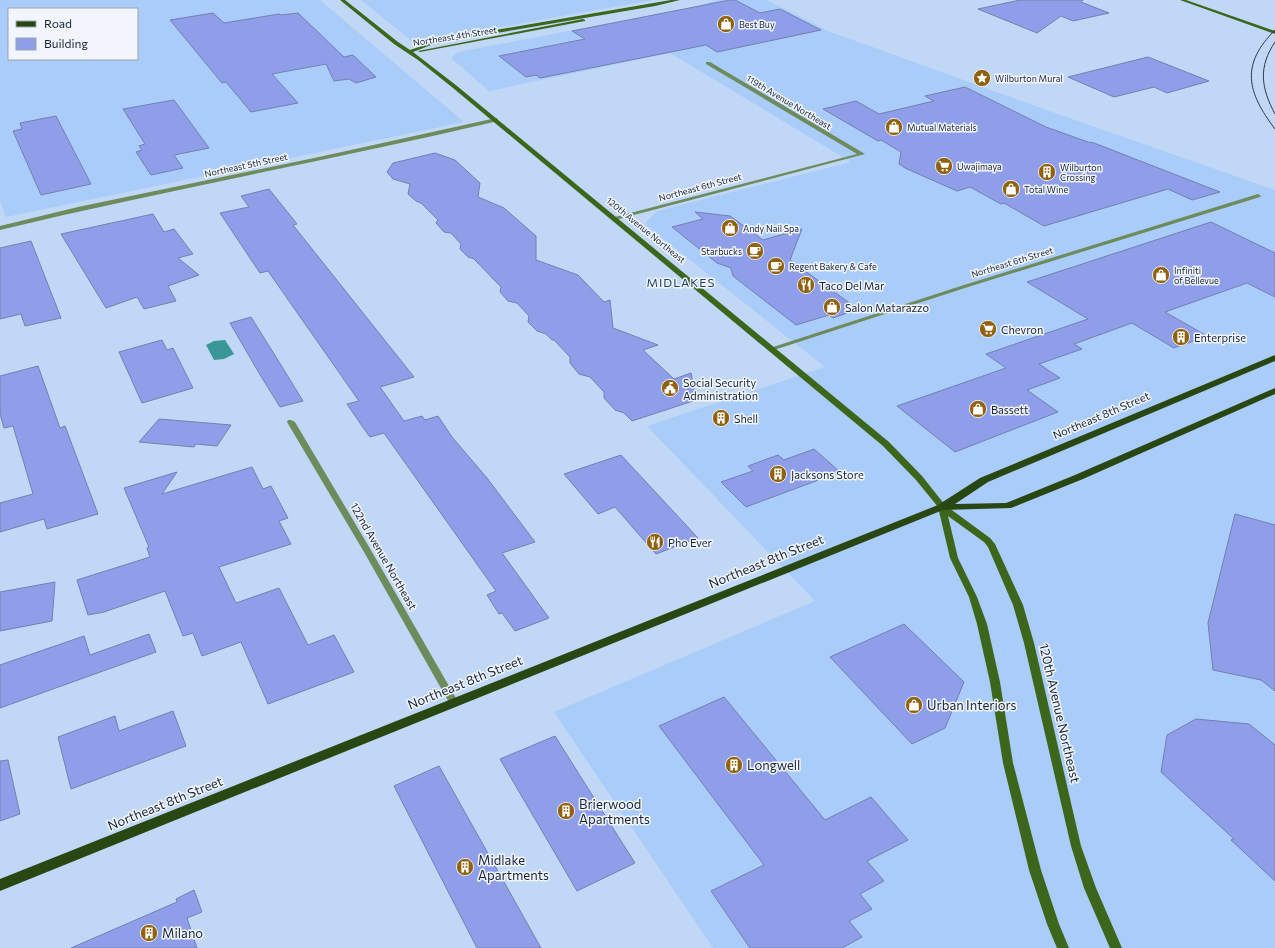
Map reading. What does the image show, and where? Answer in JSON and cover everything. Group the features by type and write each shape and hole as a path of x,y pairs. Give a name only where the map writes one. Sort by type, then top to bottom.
{"main road":[{"name":"120th Avenue Northeast","path":"342,0 496,120 613,219 886,444 919,478 942,507 987,540 992,546 1018,605 1076,846 1090,888 1116,948"},
{"name":"Northeast 4th Street","path":"409,52 440,48 577,22 599,15 678,0"},
{"path":"1182,0 1275,33"},
{"name":"Northeast 8th Street","path":"0,885 942,507 984,480 1275,358"},
{"name":"Northeast 8th Street","path":"942,507 1007,506 1079,477 1275,391"},
{"name":"120th Avenue Northeast","path":"942,507 954,558 973,597 982,624 995,682 1010,770 1035,870 1053,924 1063,948"}],"street":[{"name":"119th Avenue Northeast","path":"708,63 862,154"},
{"name":"Northeast 5th Street","path":"0,228 78,209 319,159 496,120"},
{"name":"Northeast 6th Street","path":"613,219 862,154"},
{"name":"Northeast 6th Street","path":"772,349 966,286 1258,196"},
{"name":"122nd Avenue Northeast","path":"291,422 368,552 454,703"}],"shaded area":[{"path":"0,0 320,0 464,122 6,217 0,201"},
{"path":"361,0 653,0 413,42"},
{"path":"717,0 767,0 828,31 1052,112 1275,190 1275,948 713,948 554,712 815,601 647,426 825,367 645,224 657,211 851,162 670,53 489,91 451,58 458,52 691,8"},
{"path":"225,340 234,354 224,359 214,360 206,345 214,341"}],"building":[{"path":"735,0 760,13 780,9 821,30 717,52 706,45 540,78 536,75 526,77 499,56 585,39 572,31"},
{"path":"1020,0 1083,0 1081,2 1109,13 1073,21 1061,16 1037,33 978,9"},
{"path":"213,13 224,23 279,14 298,13 344,57 353,55 376,77 356,83 349,79 334,81 326,64 272,74 298,103 251,112 226,82 222,83 170,20"},
{"path":"1148,57 1209,81 1167,93 1154,87 1114,97 1068,77"},
{"name":"Wilburton Crossing","path":"965,87 1046,127 1094,143 1220,192 1192,200 1168,189 1044,226 1004,203 1001,204 970,187 957,191 905,168 899,164 901,152 881,140 878,141 823,109 856,101 879,114 934,101 925,96"},
{"path":"174,100 209,148 174,155 183,168 151,175 136,152 142,150 139,146 145,144 123,109"},
{"path":"56,116 91,184 41,195 13,131 22,129 20,123"},
{"path":"435,153 455,160 480,183 478,197 504,208 536,236 536,260 578,275 604,302 610,300 613,328 658,345 643,350 674,379 691,373 696,400 632,421 624,413 615,410 604,398 604,392 590,377 579,374 570,363 570,357 554,340 546,334 537,331 528,322 529,316 517,303 508,301 500,292 501,287 474,259 468,257 460,249 461,244 451,233 444,232 436,223 438,220 421,203 416,201 408,194 410,184 393,179 387,172 393,163"},
{"path":"269,189 297,224 293,225 414,377 380,387 404,421 422,416 425,420 438,416 452,437 487,478 535,542 502,553 549,618 515,631 502,613 499,614 487,595 496,591 384,433 370,437 347,404 359,401 268,271 260,273 220,213 249,207 241,196"},
{"path":"695,212 730,216 763,240 802,229 790,260 858,309 833,318 829,315 796,325 733,276 731,268 717,263 672,227 703,219"},
{"path":"153,214 164,232 174,229 193,254 178,258 199,275 168,286 176,301 144,309 137,297 106,308 61,234"},
{"path":"1211,222 1275,253 1275,297 1247,283 1165,312 1207,336 1174,348 1132,323 1074,344 1082,349 1039,364 1060,378 1027,390 1058,412 955,452 897,406 1006,368 986,354 1088,319 1027,282"},
{"path":"31,241 61,318 25,326 21,314 0,319 0,248"},
{"path":"251,317 303,401 280,407 230,323"},
{"path":"162,340 167,350 173,348 193,388 142,403 119,352"},
{"path":"38,366 60,428 65,426 98,514 47,529 44,519 0,532 0,503 33,494 13,426 4,428 0,414 0,376"},
{"path":"159,419 231,425 217,446 196,444 194,447 139,442"},
{"path":"814,449 840,472 746,507 721,482 753,471 748,466 778,455 784,460"},
{"path":"621,455 698,538 656,554 615,507 598,514 564,474"},
{"path":"252,467 263,489 271,486 288,518 279,521 291,544 219,567 236,603 279,588 308,645 334,635 354,672 268,704 241,642 202,656 193,633 183,636 165,591 104,612 88,615 77,580 150,557 147,548 149,547 124,488 177,472 162,494"},
{"path":"1235,514 1275,525 1275,691 1261,680 1213,670 1208,623"},
{"path":"55,582 52,621 0,631 0,592"},
{"name":"Urban Interiors","path":"904,624 964,682 945,728 912,744 830,657"},
{"path":"149,634 156,652 0,708 0,665 84,636 90,655"},
{"path":"724,697 825,820 871,797 908,840 867,861 884,881 860,894 872,909 849,921 862,937 842,948 750,948 711,891 764,865 659,726"},
{"path":"173,711 186,746 71,789 58,737 115,716 119,731"},
{"path":"1196,719 1249,724 1275,745 1275,881 1231,840 1234,839 1161,772 1167,735"},
{"name":"Brierwood Apartments","path":"555,736 635,863 577,891 500,759"},
{"path":"8,760 20,814 0,821 0,761"},
{"name":"Midlake Apartments","path":"439,766 541,948 477,948 394,786"},
{"name":"Milano","path":"194,890 202,912 187,918 197,948 71,948 177,902 176,899"}],"tram line":[{"path":"1275,30 1256,55 1252,67 1251,79 1253,91 1258,103 1275,129"},
{"path":"1275,42 1266,60 1263,78 1264,86 1275,114"}],"place":[{"name":"Best Buy","path":"726,24"},
{"name":"Wilburton Mural","path":"982,78"},
{"name":"Mutual Materials","path":"894,127"},
{"name":"Uwajimaya","path":"944,166"},
{"name":"Wilburton Crossing","path":"1047,172"},
{"name":"Total Wine","path":"1011,189"},
{"name":"Andy Nail Spa","path":"730,228"},
{"name":"Starbucks","path":"755,251"},
{"name":"Regent Bakery & Cafe","path":"776,266"},
{"name":"Infiniti of Bellevue","path":"1161,275"},
{"name":"Taco Del Mar","path":"806,285"},
{"name":"Salon Matarazzo","path":"832,307"},
{"name":"Chevron","path":"988,329"},
{"name":"Enterprise","path":"1181,337"},
{"name":"Social Security Administration","path":"670,388"},
{"name":"Bassett","path":"978,409"},
{"name":"Shell","path":"721,418"},
{"name":"Jacksons Store","path":"778,474"},
{"name":"Pho Ever","path":"655,542"},
{"name":"Urban Interiors","path":"914,705"},
{"name":"Longwell","path":"734,765"},
{"name":"Brierwood Apartments","path":"566,811"},
{"name":"Midlake Apartments","path":"465,867"},
{"name":"Milano","path":"149,933"}],"district":[{"name":"MIDLAKES","path":"681,282"}]}
